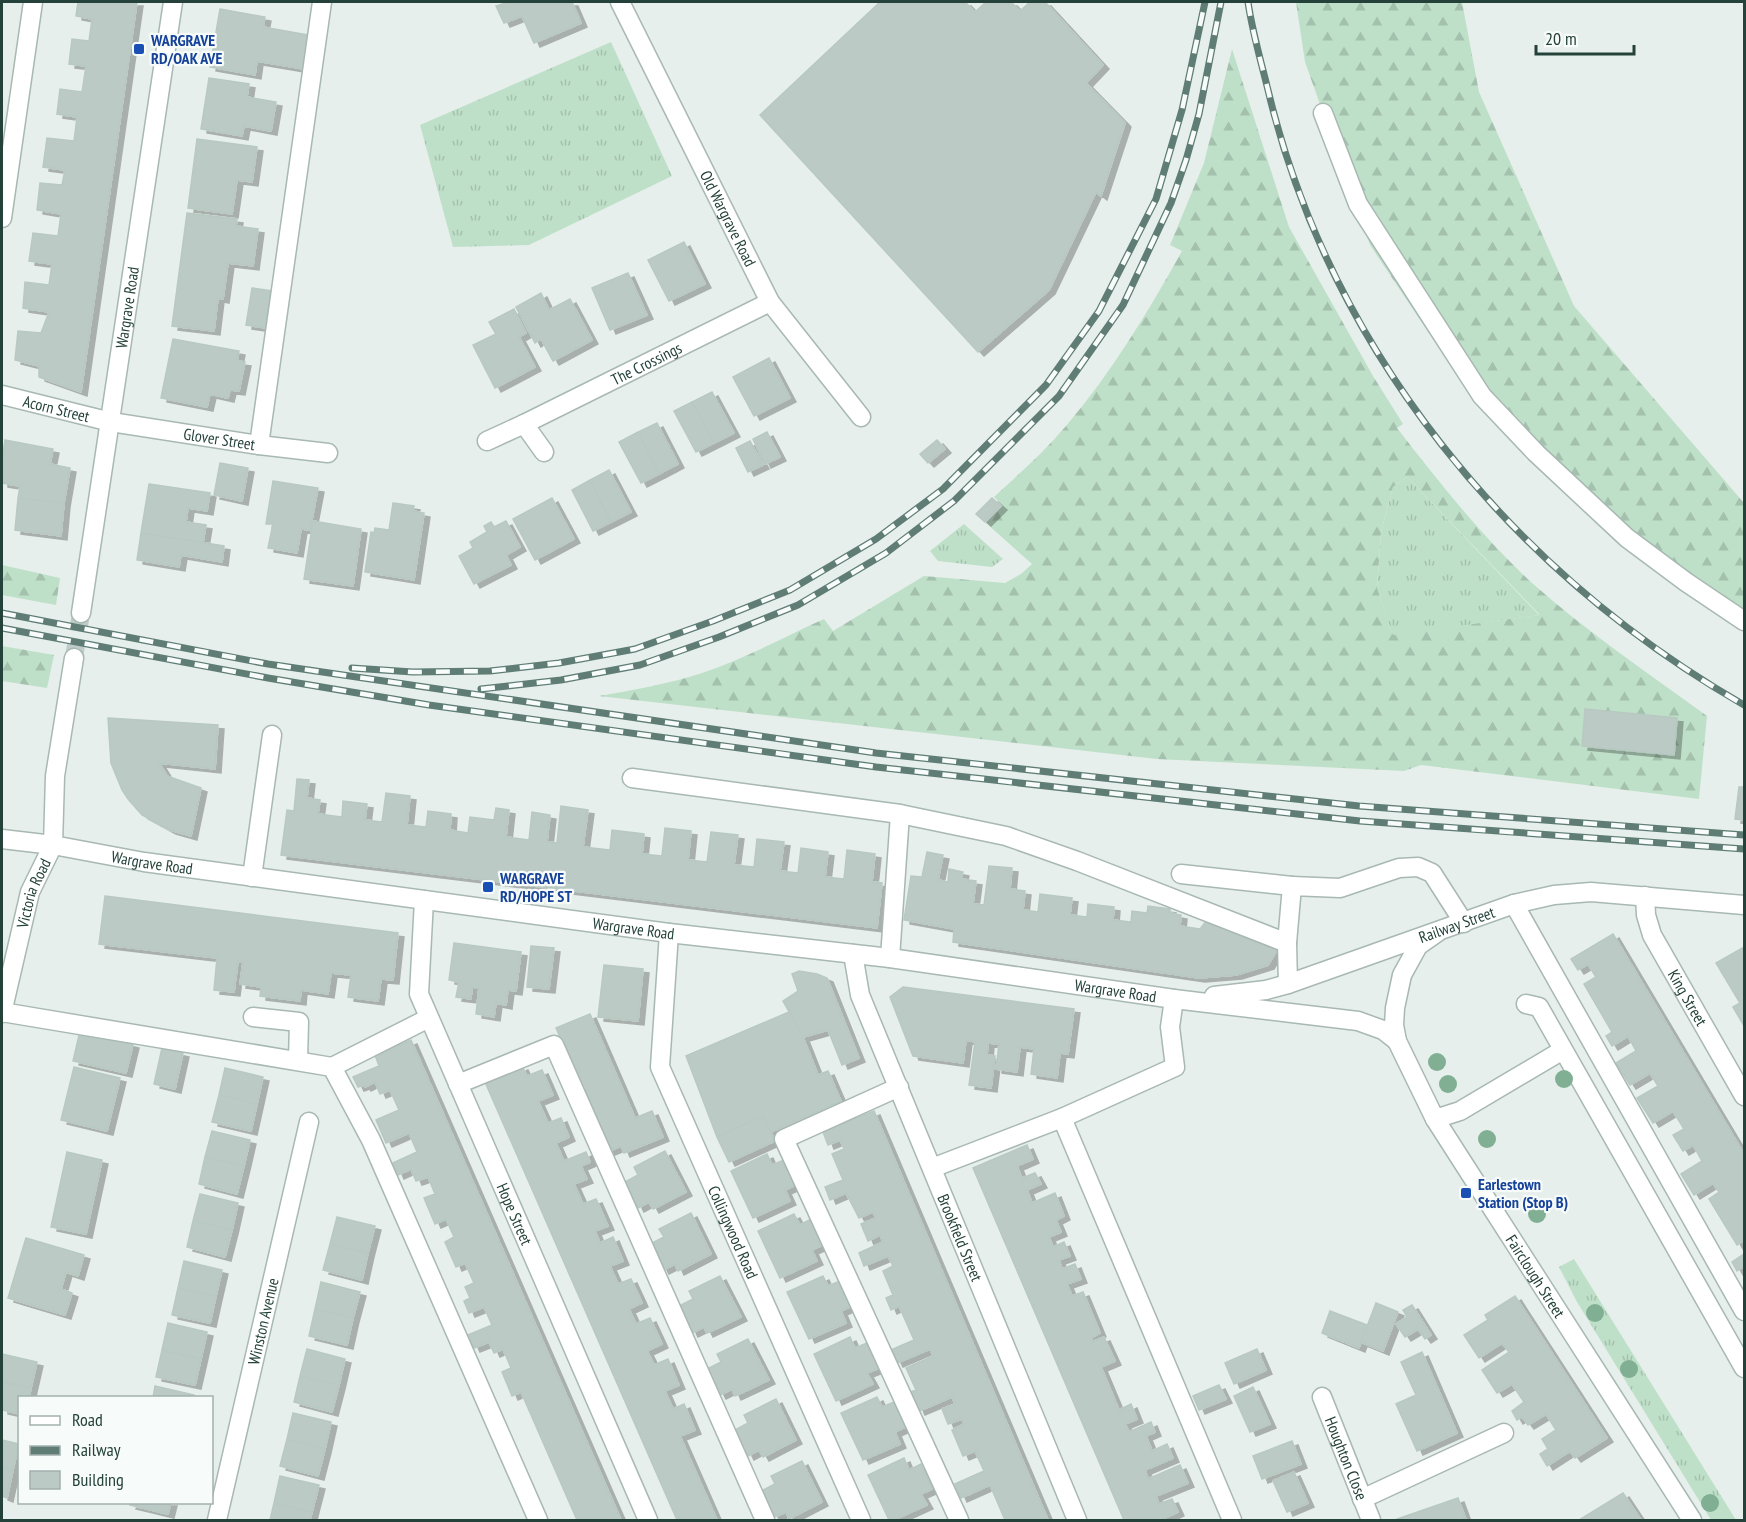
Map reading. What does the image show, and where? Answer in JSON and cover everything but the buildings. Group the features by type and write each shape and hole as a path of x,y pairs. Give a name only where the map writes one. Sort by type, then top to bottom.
{"street":[{"path":"2,218 33,2"},
{"name":"Wargrave Road","path":"81,613 173,2"},
{"path":"259,445 322,2"},
{"name":"Old Wargrave Road","path":"620,2 770,302 861,417"},
{"path":"1323,113 1358,204 1482,396 1536,453 1627,538 1744,621"},
{"name":"The Crossings","path":"487,441 770,302"},
{"name":"Acorn Street","path":"2,395 111,422"},
{"name":"Glover Street","path":"111,422 259,445 328,453"},
{"path":"524,424 544,452"},
{"path":"53,845 55,776 74,658"},
{"path":"252,877 272,735"},
{"path":"632,778 900,814 1006,836 1077,861 1287,943"},
{"path":"890,958 900,814"},
{"name":"Wargrave Road","path":"2,839 53,845 144,862 669,933 890,958 1174,999 1358,1021 1383,1030 1397,1041"},
{"name":"Victoria Road","path":"2,1012 30,892 53,845"},
{"path":"1181,874 1292,886 1340,888 1399,868 1418,867 1432,873 1464,923"},
{"path":"1288,984 1287,943 1292,886"},
{"name":"Railway Street","path":"1174,999 1242,993 1288,984 1514,904 1554,895 1591,892 1744,905"},
{"name":"King Street","path":"1645,896 1646,915 1652,935 1744,1096"},
{"name":"Hope Street","path":"424,900 418,994 648,1521"},
{"path":"1514,904 1744,1311"},
{"name":"Fairclough Street","path":"1438,932 1418,946 1402,975 1395,1008 1394,1025 1397,1041 1435,1119 1692,1521"},
{"name":"Collingwood Road","path":"669,933 660,1067 861,1521"},
{"name":"Brookfield Street","path":"853,954 860,994 1077,1521"},
{"path":"932,1168 1062,1118 1175,1067 1170,1027 1174,999"},
{"path":"1526,1004 1539,1007 1744,1368"},
{"path":"2,1012 332,1067 429,1018"},
{"path":"253,1017 299,1022 298,1060"},
{"path":"458,1084 554,1045 765,1521"},
{"path":"1435,1119 1460,1111 1563,1050"},
{"path":"332,1067 371,1140 538,1521"},
{"path":"899,1087 784,1139 959,1521"},
{"path":"1062,1118 1232,1521"},
{"name":"Winston Avenue","path":"217,1521 309,1122"},
{"name":"Houghton Close","path":"1322,1397 1371,1521"},
{"path":"1362,1499 1504,1433"}],"green space":[{"path":"1296,2 1462,2 1479,92 1574,306 1744,503 1744,614 1590,513 1463,384 1370,245 1305,62"},
{"path":"611,42 672,176 529,245 453,247 420,125"},
{"path":"1232,49 1289,227 1373,376 1403,424 1397,428 1478,528 1532,583 1596,635 1707,716 1699,799 1421,765 1404,771 1157,759 599,696 663,684 702,673 749,655 824,619 833,631 924,576 1005,583 1021,574 1032,564 986,523 1003,506 994,497 1066,426 1114,363 1142,319 1182,251 1170,245 1204,163","holes":["1407,477 1539,614 1393,635 1377,588 1381,532 1393,487"]},
{"path":"1407,477 1539,615 1393,636 1377,588 1381,532 1393,487"},
{"path":"964,524 1003,559 992,567 938,561 930,551"},
{"path":"2,565 60,578 56,605 2,595"},
{"path":"2,646 54,655 47,688 2,681"},
{"path":"1574,1259 1736,1520 1711,1520 1577,1302 1559,1267"}],"tunnel":[{"path":"74,658 81,613"}],"railway":[{"path":"352,668 413,672 490,671 559,663 635,649 790,590 876,539 943,489 1046,385 1099,311 1156,199 1182,110 1205,2"},
{"path":"481,689 561,680 640,665 719,637 798,605 886,553 954,501 1059,396 1123,305 1171,203 1186,160 1199,114 1221,2"},
{"path":"1248,2 1267,86 1296,183 1335,275 1384,363 1441,444 1507,520 1580,589 1659,651 1744,705"},
{"path":"2,613 268,664 876,753 1359,806 1744,835"},
{"path":"2,628 268,678 429,705 876,767 1360,821 1744,849"}],"place":[{"name":"WARGRAVE RD/OAK AVE","path":"139,49"},
{"name":"WARGRAVE RD/HOPE ST","path":"488,887"},
{"name":"Earlestown Station (Stop B)","path":"1466,1193"}]}
